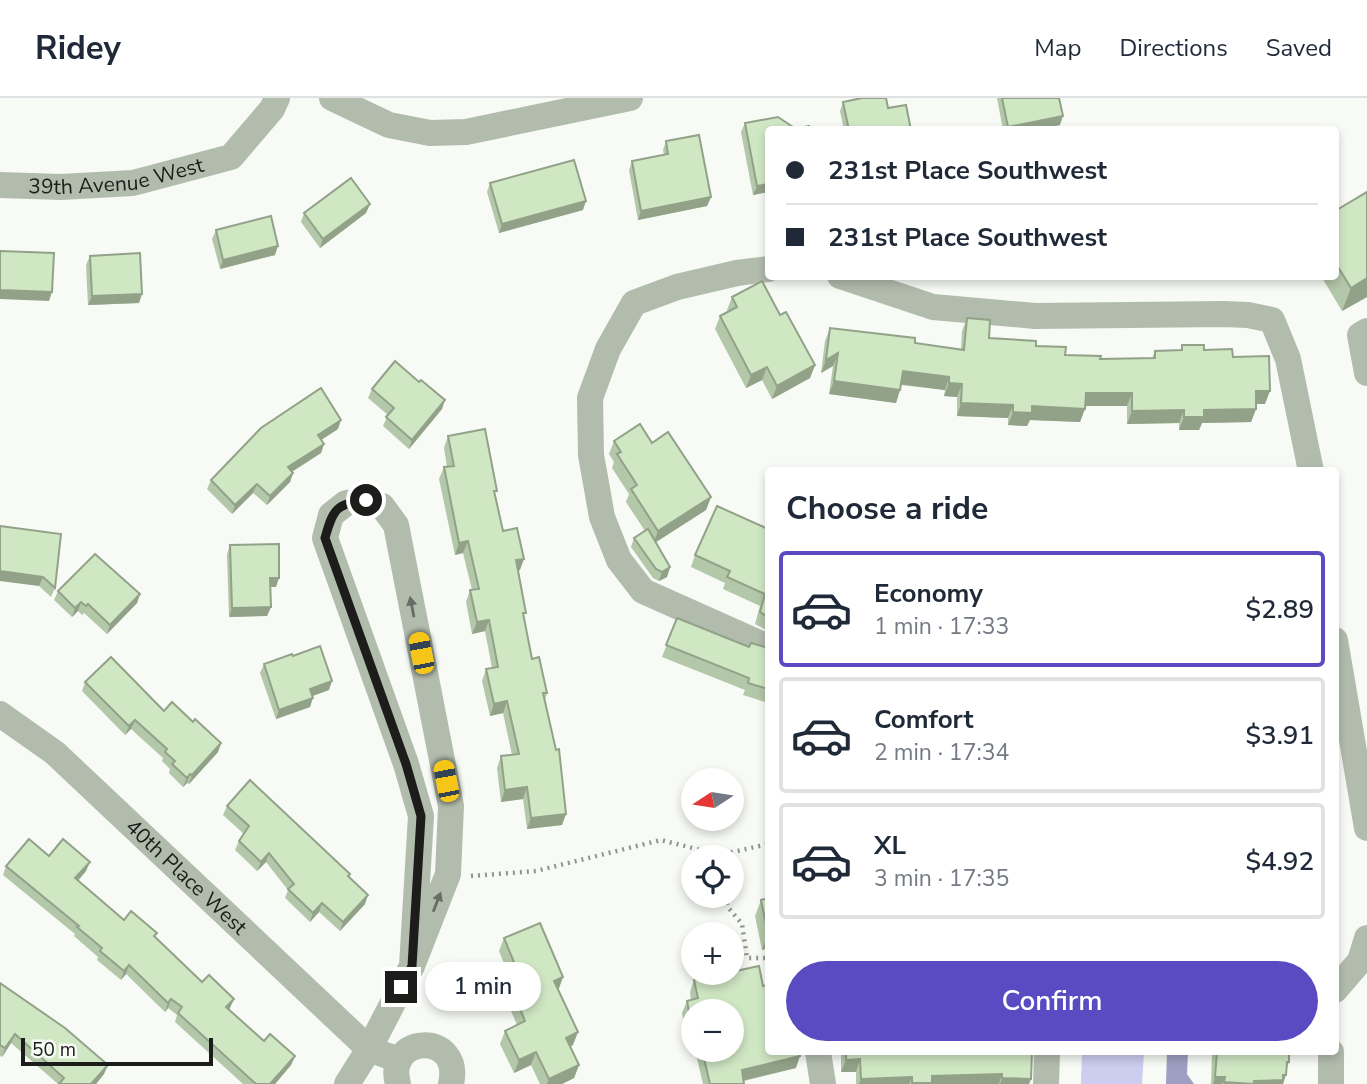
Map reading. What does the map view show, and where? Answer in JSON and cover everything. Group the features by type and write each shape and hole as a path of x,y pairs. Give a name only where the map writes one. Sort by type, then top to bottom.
{"street":[{"name":"39th Avenue West","path":"0,185 61,187 133,183 231,157 272,109 277,98"},
{"path":"332,98 389,125 429,133 466,132 630,98"},
{"path":"765,269 677,287 634,303 608,349 590,398 590,421 591,455 602,517 619,559 643,591 765,647"},
{"path":"852,280 933,307 1035,316 1223,314 1272,320 1288,359 1310,467"},
{"path":"1367,331 1360,335 1367,373"},
{"path":"347,1084 369,1049 412,966 446,878 451,807 396,525 383,506 366,500 346,503 331,515 325,538 406,764 421,816 412,966"},
{"path":"1339,685 1342,719 1367,828"},
{"name":"40th Place West","path":"0,714 55,753 369,1049"},
{"path":"1339,985 1360,961 1367,938"},
{"path":"369,1049 399,1072 406,1051 426,1044 437,1047 452,1063 451,1084"},
{"path":"818,1055 822,1084"},
{"path":"1046,1084 1047,1055"},
{"path":"1331,1055 1331,1084"}],"path":[{"path":"446,878 536,871 661,840 681,845"},
{"path":"744,850 765,845"},
{"path":"728,908 741,925 747,958 765,957"}],"shaded area":[{"path":"1082,1055 1144,1055 1142,1084 1081,1084"},
{"path":"1167,1055 1188,1055 1187,1074 1194,1084 1166,1084"}],"building":[{"path":"862,98 886,98 888,108 906,105 910,126 848,126 843,102"},
{"path":"1002,98 1059,98 1063,116 1008,126"},
{"path":"778,117 792,126 765,126 765,185 757,186 745,123"},
{"path":"699,135 711,197 641,211 632,161 668,154 666,141"},
{"path":"574,160 586,201 502,224 490,183"},
{"path":"351,178 370,204 323,239 304,213"},
{"path":"1367,192 1367,278 1351,288 1339,268 1339,209"},
{"path":"271,216 278,246 223,260 216,230"},
{"path":"0,251 54,253 52,292 0,290"},
{"path":"140,253 142,294 92,296 90,256"},
{"path":"762,281 780,315 786,312 815,365 777,386 767,367 751,375 720,316 737,307 732,297"},
{"path":"967,318 990,320 989,338 1036,341 1036,346 1066,347 1065,355 1101,356 1100,359 1155,358 1155,351 1182,350 1182,345 1204,345 1204,350 1232,349 1233,357 1269,356 1270,391 1256,391 1256,409 1204,410 1204,417 1184,417 1184,410 1132,411 1132,393 1086,393 1085,409 1032,406 1032,413 1013,412 1013,405 961,403 962,384 949,383 949,377 903,371 900,390 834,381 838,353 826,360 830,328 915,338 915,343 964,350"},
{"path":"395,361 445,400 412,440 386,417 394,408 372,389"},
{"path":"321,388 341,420 318,435 324,444 288,467 293,473 270,496 257,484 235,505 211,480 261,428"},
{"path":"640,424 652,443 668,432 711,497 658,531 631,489 637,485 617,454 621,452 614,441"},
{"path":"485,429 503,531 517,528 524,559 516,560 526,613 523,613 532,659 539,657 547,693 543,693 556,750 559,749 566,814 531,818 527,787 505,790 501,756 519,754 507,701 494,704 486,669 498,667 489,620 477,622 470,590 479,589 468,541 459,543 444,467 454,466 448,436"},
{"path":"717,506 765,528 765,594 727,577 730,571 695,555"},
{"path":"0,526 61,534 55,588 43,577 0,571"},
{"path":"648,529 670,567 662,572 656,569 634,538"},
{"path":"279,544 279,578 270,578 271,607 232,608 230,545"},
{"path":"95,554 140,594 110,625 88,604 86,606 81,602 75,608 58,591"},
{"path":"765,594 765,615 760,612"},
{"path":"677,618 749,647 751,643 765,647 765,688 748,683 749,678 666,645"},
{"path":"320,646 332,681 310,689 313,698 279,710 264,664"},
{"path":"111,657 164,711 172,702 221,743 192,775 187,778 172,764 175,761 165,752 167,749 135,720 129,726 85,682"},
{"path":"250,780 350,874 348,876 368,895 343,922 322,903 313,913 288,889 294,884 269,853 261,862 239,841 249,826 227,806"},
{"path":"29,839 49,856 63,839 90,862 75,878 124,920 131,911 157,933 154,936 202,982 209,975 234,999 226,1007 264,1041 270,1034 295,1056 270,1084 256,1084 178,1013 182,1007 171,999 168,1003 129,965 124,971 100,951 102,948 77,927 79,926 6,866"},
{"path":"765,899 765,919 761,900"},
{"path":"540,923 563,977 554,981 578,1032 566,1038 579,1065 549,1079 536,1052 519,1060 505,1031 525,1021 503,967 514,962 504,938"},
{"path":"759,966 765,986 765,1055 800,1056 742,1070 744,1084 710,1084 705,1062 744,1062 744,999 694,999 698,998 695,985 744,985 744,969"},
{"path":"0,983 65,1028 108,1065 91,1084 59,1084 64,1078 15,1034 5,1048 0,1045"},
{"path":"846,1055 1032,1055 1031,1079 1002,1078 1002,1074 932,1076 932,1083 912,1083 912,1077 861,1079 860,1059 846,1060"},
{"path":"1217,1055 1289,1055 1283,1080 1254,1081 1254,1084 1224,1082 1225,1077 1215,1077"}],"route":[{"path":"366,500 346,503 331,515 325,538 406,764 421,816 412,966 401,987"}]}
